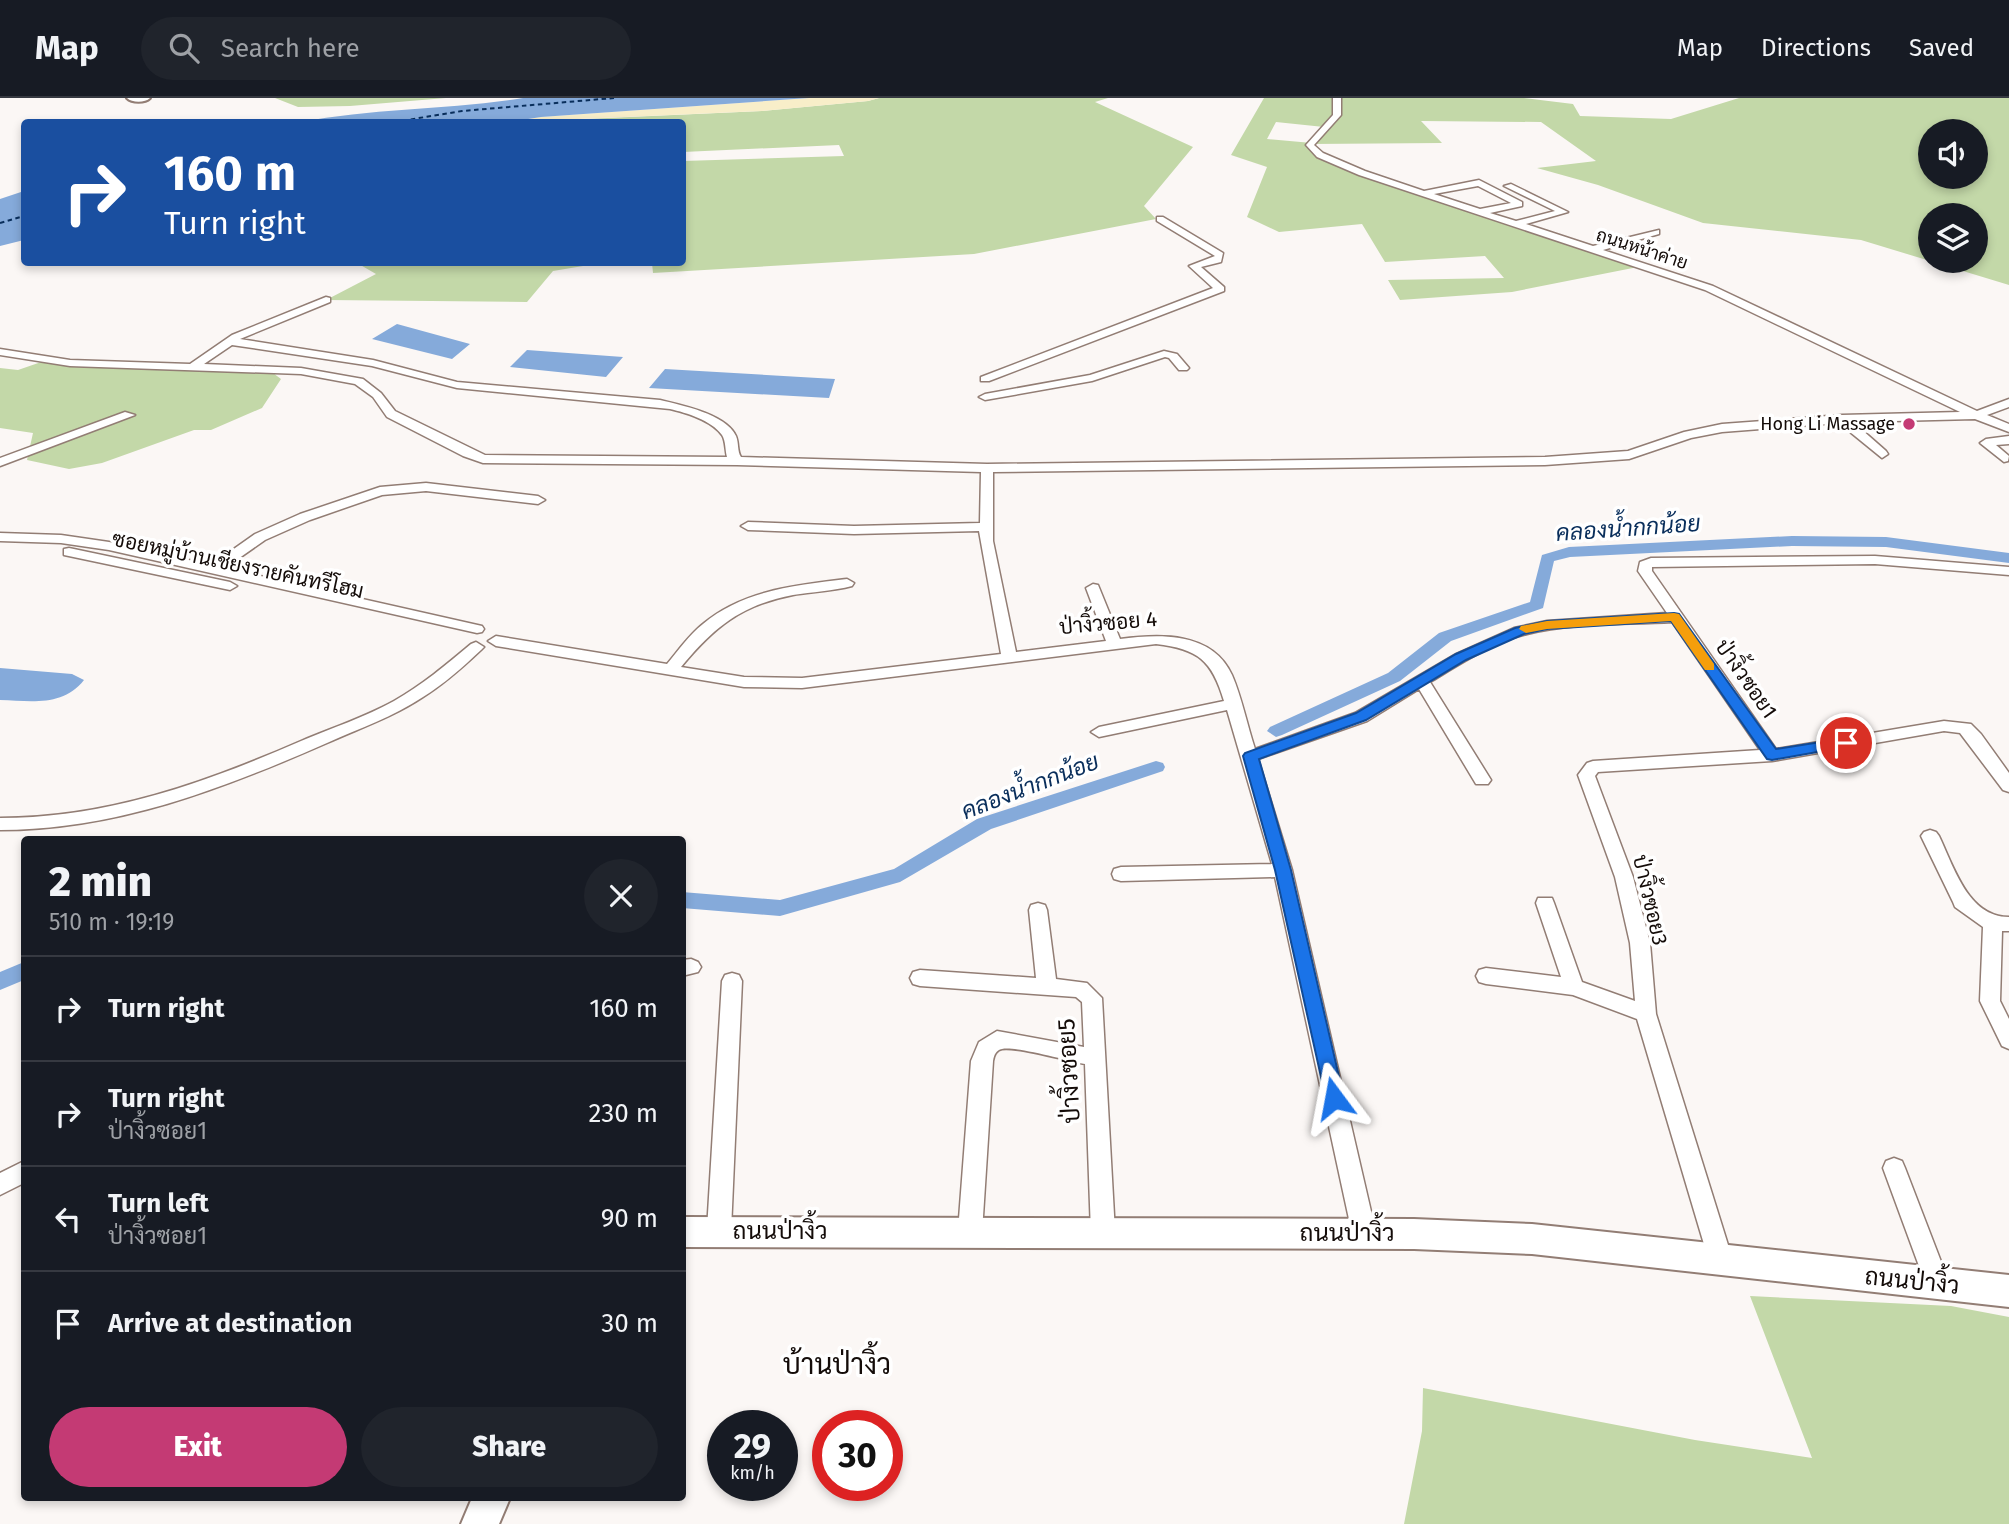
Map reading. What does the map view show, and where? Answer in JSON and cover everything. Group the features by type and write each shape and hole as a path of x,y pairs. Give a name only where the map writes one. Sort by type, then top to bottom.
{"street":[{"path":"132,98 145,98"},
{"name":"ถนนหน้าค่าย","path":"1337,98 1337,115 1310,145 1320,155 1424,194 1709,288 1976,415 2009,428"},
{"path":"1493,179 1564,212 1515,224"},
{"path":"1424,194 1479,183 1519,204 1480,212"},
{"path":"985,379 1220,289 1194,266 1218,260 1220,255 1160,219"},
{"path":"1591,250 1656,232"},
{"path":"190,369 229,341 326,300"},
{"path":"229,341 373,363 457,385 682,408 704,416 725,430 732,442 732,455 737,461"},
{"path":"0,352 70,363 300,371 359,381 377,395 391,414 467,453 483,458 987,468 1304,467 1610,458 1722,428 1842,419 1976,415 2009,403"},
{"path":"985,397 1092,378 1164,354 1172,356 1183,368"},
{"path":"0,462 129,415"},
{"path":"1842,419 1882,454"},
{"path":"2004,458 1986,443 2009,440"},
{"path":"987,468 986,527 1009,656"},
{"path":"213,570 260,537 305,517 380,491 426,486 538,500"},
{"path":"748,526 854,530 986,527"},
{"path":"0,537 61,539 109,546 213,570 473,638"},
{"name":"ซอยหมู่บ้านเชียงรายคันทรีโฮม","path":"0,547 86,554 473,638"},
{"name":"ป่างิ้วซอย1","path":"1772,755 1674,617 1645,571 1645,565 1651,562 1758,560 1923,561 2009,571"},
{"path":"672,668 707,628 736,607 771,594 846,583"},
{"path":"1093,588 1114,643"},
{"path":"1251,756 1361,717 1469,653 1520,631 1547,625 1674,617"},
{"name":"ป่างิ้วซอย 4","path":"473,638 497,629 500,636 496,641 744,682 802,683 1156,639 1179,642 1207,652 1224,674 1251,756 1283,870 1364,1233"},
{"path":"0,824 21,826 79,820 174,796 263,764 409,700 473,638"},
{"path":"1422,681 1482,780"},
{"path":"1099,732 1233,704"},
{"path":"1772,755 1944,726 1965,729 1975,738 2009,786"},
{"name":"ป่างิ้วซอย3","path":"1721,1261 1646,1014 1640,943 1624,877 1586,775 1593,766 1772,755"},
{"path":"1930,836 1962,902 2001,924 1990,1001 2009,1040"},
{"path":"1121,874 1283,870"},
{"path":"1545,903 1574,988"},
{"path":"1038,910 1047,987"},
{"path":"1486,976 1574,988 1646,1014"},
{"name":"ป่างิ้วซอย5","path":"920,978 1080,989 1092,998 1103,1233"},
{"path":"719,1230 732,981"},
{"path":"970,1232 985,1048 997,1040 1013,1041 1096,1058"},
{"path":"1894,1168 1938,1284"},
{"path":"0,1185 21,1173"},
{"name":"ถนนป่างิ้ว","path":"686,1232 1364,1233 1532,1239 2009,1292"},
{"path":"480,1524 490,1501"}],"green space":[{"path":"275,98 446,98 350,106 298,107"},
{"path":"879,98 1108,98 1095,102 1193,147 1144,206 1156,219 974,254 653,273 652,266 686,266 686,161 844,156 839,145 686,152 686,119 585,119 762,111"},
{"path":"1264,98 1524,98 1573,104 1580,116 1671,119 1739,98 2009,98 2009,285 1970,273 1988,273 1988,203 1918,203 1918,257 1861,240 1703,223 1598,185 1537,168 1596,161 1541,122 1421,121 1442,143 1311,144 1338,163 1643,266 1512,292 1400,300 1388,280 1504,278 1485,256 1385,262 1362,224 1279,232 1247,217 1267,167 1231,155","holes":["1276,122 1324,127 1312,143 1267,139"]},
{"path":"362,266 583,266 553,271 527,302 326,300 376,274"},
{"path":"47,360 269,370 281,379 262,408 211,430 194,430 102,463 69,469 27,460 33,433 0,428 0,368 18,370"},
{"path":"1750,1296 1951,1306 2009,1317 2009,1524 1404,1524 1422,1431 1423,1388 1695,1440 1812,1458"}],"sand":[{"path":"809,98 879,98 762,111 528,119"}],"water":[{"path":"523,98 809,98 528,119 317,119"},
{"path":"21,192 21,241 0,246 0,199"},
{"path":"397,324 470,344 452,359 372,339"},
{"path":"527,350 623,357 606,377 510,367"},
{"path":"665,369 835,379 829,398 649,388"},
{"path":"0,668 72,674 84,680 76,689 56,698 35,701 0,700"}],"waterway":[{"name":"คลองน้ำกกน้อย","path":"1276,731 1394,677 1445,637 1537,605 1547,558 1569,552 1792,541 1886,542 2009,558"},
{"name":"คลองน้ำกกน้อย","path":"686,900 780,908 900,875 984,824 1156,767"},
{"name":"คลองน้ำกกน้อย","path":"0,981 21,972"}],"ferry route":[{"path":"413,119 462,111 614,98"},
{"path":"0,223 21,217"}],"slow traffic":[{"path":"1526,629 1547,625 1674,617 1709,667"}],"place":[{"name":"Hong Li Massage","path":"1909,424"}],"district":[{"name":"บ้านป่างิ้ว","path":"837,1364"}],"route":[{"path":"1334,1098 1283,870 1251,756 1361,717 1461,657 1520,631 1547,625 1674,617 1772,755 1846,743"}]}
